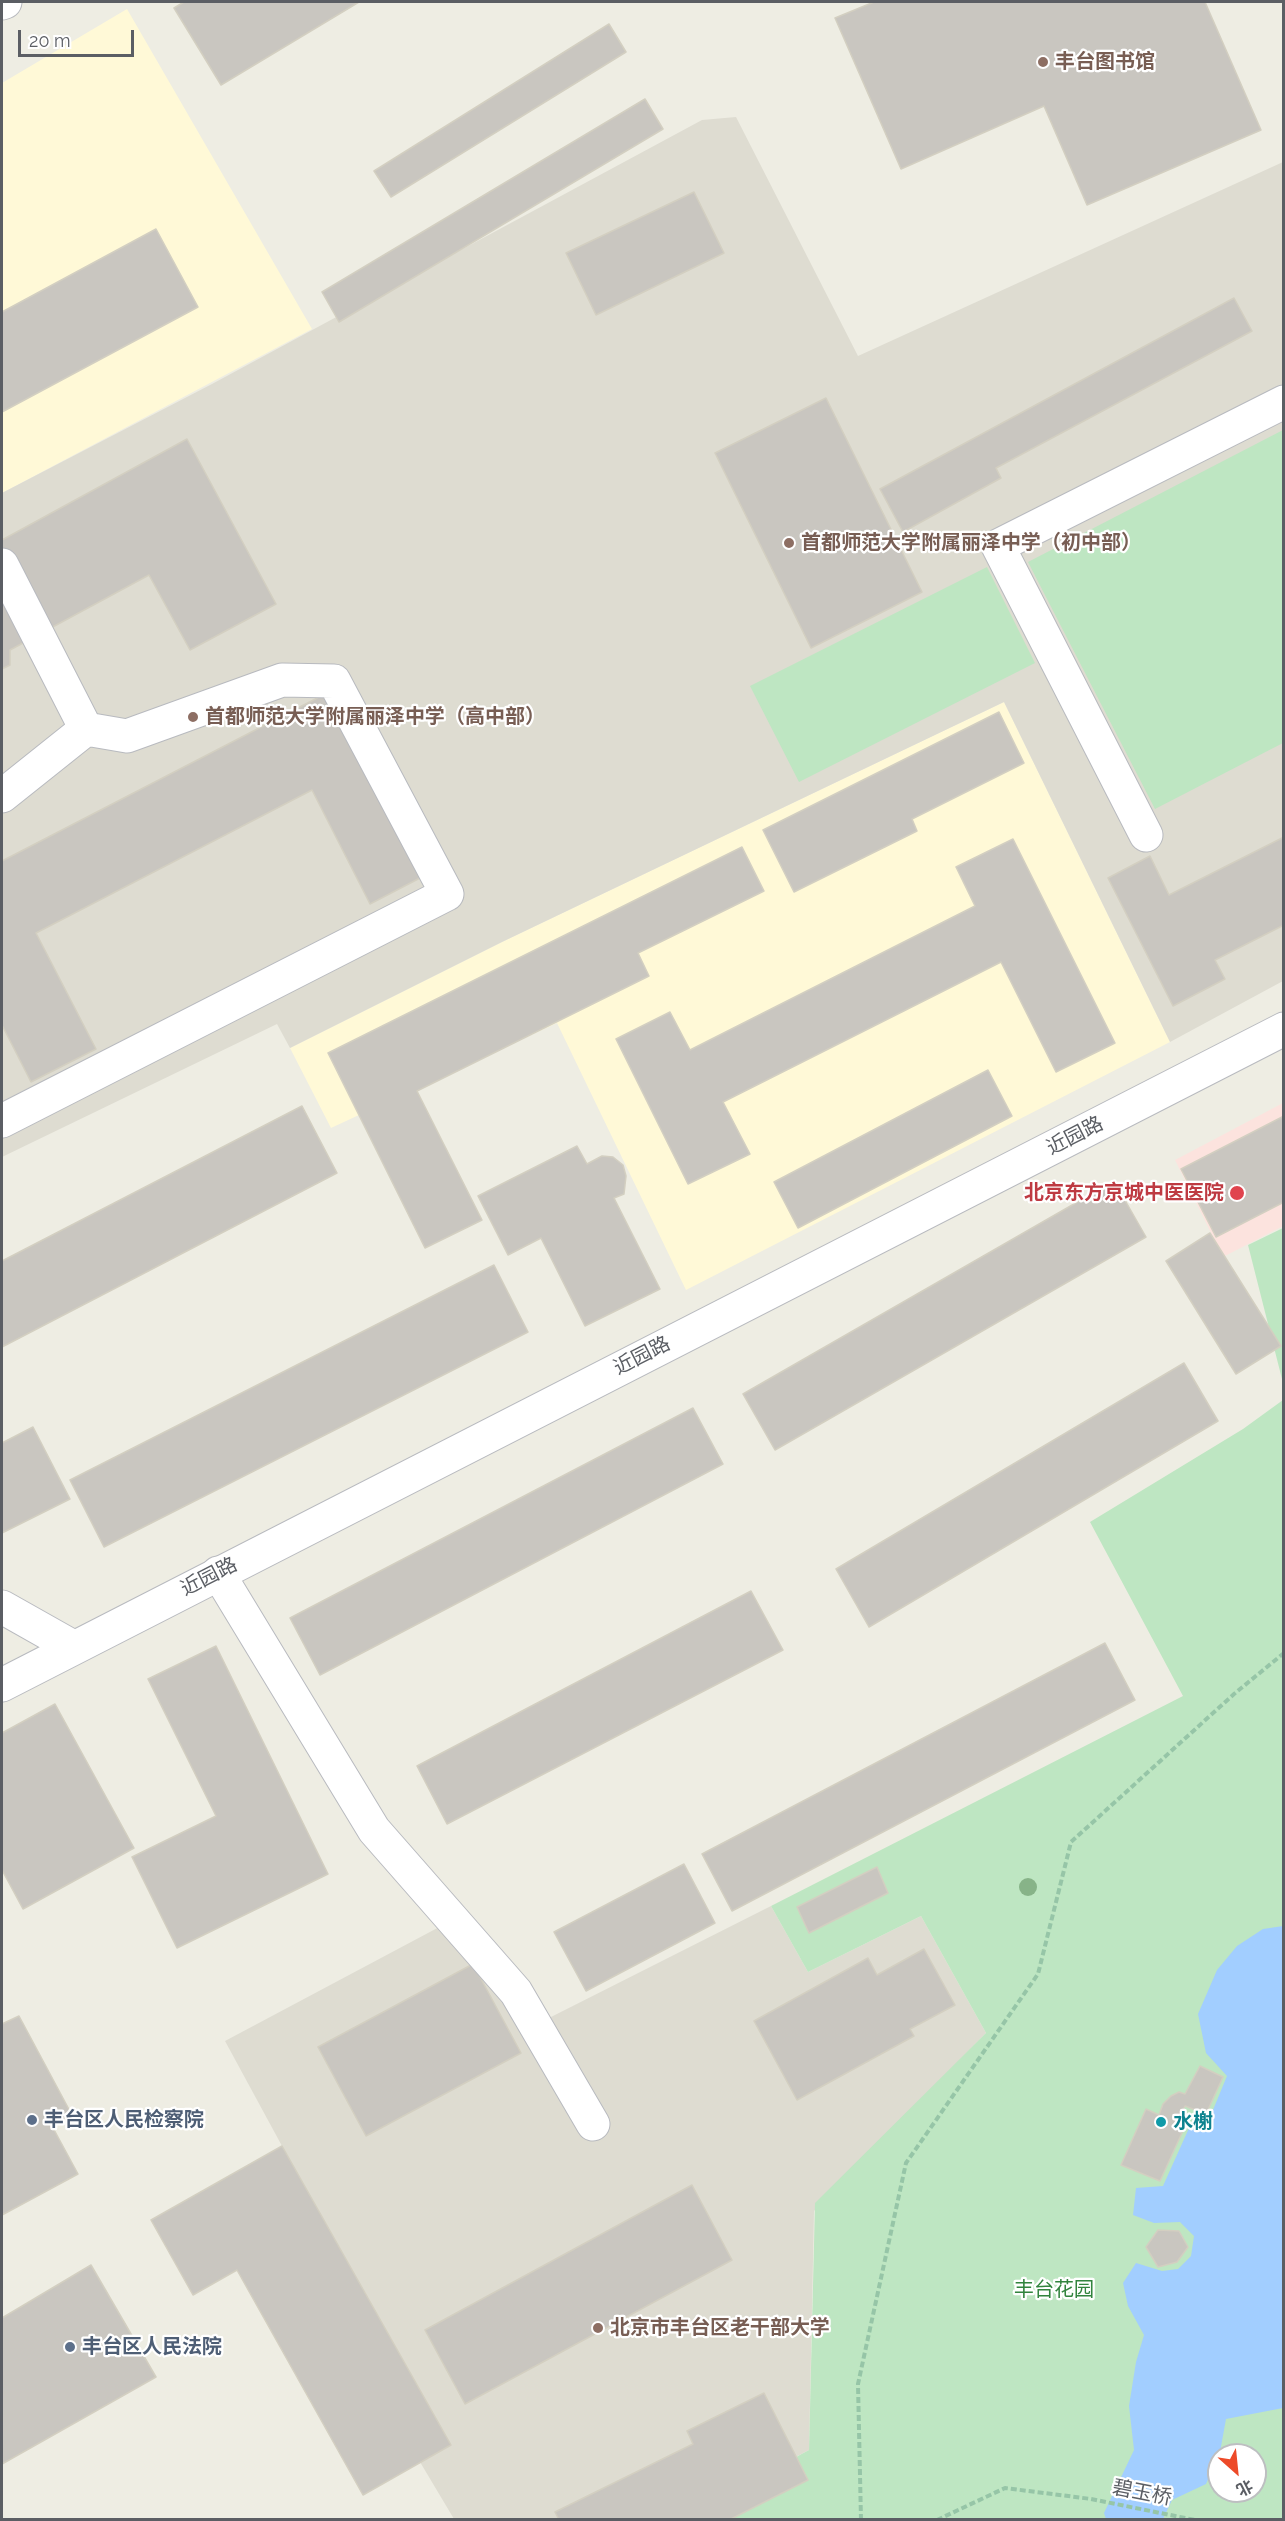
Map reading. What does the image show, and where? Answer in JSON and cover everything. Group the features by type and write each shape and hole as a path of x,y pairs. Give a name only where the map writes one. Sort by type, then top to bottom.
{"street":[{"path":"1146,835 998,546 1284,402"},
{"path":"2,565 86,729"},
{"path":"2,796 86,729 127,736 282,680 334,681 447,894 2,1121"},
{"name":"近园路","path":"2,1685 1284,1029"},
{"path":"218,1573 374,1830 516,1992 593,2124"},
{"path":"2,1606 73,1647"}],"path":[{"path":"861,2520 858,2384 906,2163 1038,1974 1071,1842 1234,1694 1284,1653"},
{"name":"碧玉桥","path":"937,2520 1005,2488 1091,2499 1195,2520"}],"shaded area":[{"path":"127,9 312,329 2,493 2,83"},
{"name":"首都师范大学附属丽泽中学（初中部）","path":"736,117 858,356 1283,162 1283,981 1170,1042 1004,702 502,942 290,1048 277,1024 2,1157 2,493 212,384 702,120"},
{"path":"1004,702 1170,1042 686,1290 557,1023 331,1128 290,1048 502,942"},
{"name":"北京东方京城中医医院","path":"1283,1103 1283,1226 1223,1257 1175,1160"},
{"name":"北京市丰台区老干部大学","path":"771,1906 808,1972 921,1916 986,2033 814,2211 809,2450 675,2520 454,2519 420,2462 282,2146 225,2041 443,1925 549,2018"}],"green space":[{"path":"1283,430 1283,743 1155,809 1028,562"},
{"path":"987,567 1035,663 799,782 750,686"},
{"path":"1283,1228 1283,1383 1248,1245"},
{"name":"丰台花园","path":"1283,1400 1283,2519 680,2520 809,2450 815,2203 986,2033 921,1916 808,1972 771,1906 1183,1696 1090,1522 1243,1429"}],"water":[{"path":"1283,1926 1283,2408 1226,2419 1222,2443 1207,2443 1206,2484 1172,2500 1163,2519 1106,2519 1104,2513 1134,2450 1129,2406 1136,2362 1144,2335 1128,2306 1123,2283 1136,2263 1162,2271 1178,2269 1191,2256 1194,2236 1180,2222 1154,2223 1133,2215 1136,2188 1163,2186 1194,2117 1208,2122 1227,2076 1206,2053 1198,2014 1217,1970 1237,1946 1263,1929"}],"building":[{"path":"184,2 359,2 221,85 174,8"},
{"name":"丰台图书馆","path":"874,2 1205,2 1261,130 1087,205 1044,106 901,169 835,18"},
{"path":"609,24 626,52 391,197 374,171"},
{"path":"645,99 663,129 339,322 322,292"},
{"path":"694,192 724,253 596,315 566,253"},
{"path":"156,229 198,307 2,412 2,312"},
{"path":"1234,298 1252,331 996,468 1001,478 903,532 880,489"},
{"path":"826,398 922,592 811,648 715,453"},
{"path":"187,439 276,604 190,650 149,575 10,650 10,665 2,669 2,540"},
{"path":"325,694 420,878 370,904 312,790 36,933 96,1049 31,1082 2,1025 2,861"},
{"path":"999,712 1024,763 912,819 917,831 794,892 763,830"},
{"path":"1284,837 1284,925 1215,960 1225,979 1173,1006 1108,878 1150,856 1169,895"},
{"path":"1013,839 1115,1043 1056,1072 1001,962 723,1102 750,1154 688,1184 616,1039 670,1012 690,1050 975,906 956,867"},
{"path":"742,847 764,891 638,953 649,976 417,1091 482,1220 425,1248 328,1053"},
{"path":"988,1070 1012,1116 798,1228 774,1182"},
{"path":"302,1106 337,1173 2,1347 2,1261"},
{"name":"北京东方京城中医医院","path":"1284,1116 1284,1202 1216,1237 1181,1169"},
{"path":"577,1146 587,1164 602,1156 613,1157 623,1165 626,1176 624,1194 614,1198 660,1289 585,1326 541,1238 508,1255 478,1196"},
{"path":"1114,1181 1146,1237 775,1450 743,1394"},
{"path":"1210,1233 1281,1346 1236,1374 1166,1261"},
{"path":"494,1265 528,1332 104,1547 70,1480"},
{"path":"1184,1363 1218,1421 869,1627 836,1569"},
{"path":"693,1408 723,1464 320,1675 290,1618"},
{"path":"33,1427 70,1499 2,1533 2,1443"},
{"path":"751,1591 783,1650 447,1824 417,1766"},
{"path":"1105,1643 1135,1700 732,1911 702,1854"},
{"path":"216,1646 328,1874 177,1948 132,1857 216,1816 148,1679"},
{"path":"55,1704 134,1848 23,1909 2,1870 2,1733"},
{"path":"684,1864 715,1923 586,1991 554,1932"},
{"path":"877,1867 888,1893 809,1933 797,1907"},
{"path":"924,1949 955,2005 910,2029 914,2036 797,2100 754,2021 868,1958 877,1975"},
{"path":"473,1964 521,2053 366,2136 318,2047"},
{"name":"丰台区人民检察院","path":"19,2016 72,2115 52,2126 78,2174 2,2215 2,2024"},
{"name":"水榭","path":"1200,2066 1223,2077 1206,2114 1185,2106 1178,2120 1186,2124 1160,2181 1121,2165 1146,2109 1159,2115 1163,2104 1171,2096 1179,2092 1185,2094"},
{"path":"282,2146 451,2445 363,2495 237,2270 193,2295 151,2220"},
{"path":"692,2185 732,2260 465,2404 425,2330"},
{"path":"1158,2230 1179,2231 1188,2247 1177,2262 1158,2267 1146,2247"},
{"name":"丰台区人民法院","path":"91,2265 156,2377 2,2464 2,2318"},
{"path":"764,2393 808,2480 729,2520 559,2520 555,2512 693,2444 687,2431"}],"place":[{"name":"丰台图书馆","path":"1043,62"},
{"name":"首都师范大学附属丽泽中学（初中部）","path":"789,543"},
{"name":"首都师范大学附属丽泽中学（高中部）","path":"193,717"},
{"name":"北京东方京城中医医院","path":"1237,1193"},
{"name":"丰台区人民检察院","path":"32,2120"},
{"name":"水榭","path":"1161,2122"},
{"name":"北京市丰台区老干部大学","path":"598,2328"},
{"name":"丰台区人民法院","path":"70,2347"}]}
